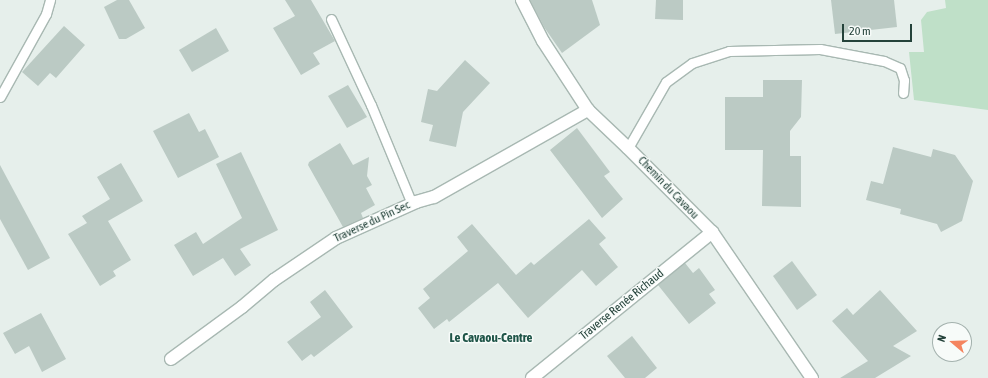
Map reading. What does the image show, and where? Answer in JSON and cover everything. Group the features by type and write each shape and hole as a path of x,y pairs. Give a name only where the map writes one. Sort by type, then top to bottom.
{"street":[{"name":"Chemin du Cavaou","path":"522,0 543,41 588,110 712,232 812,378"},
{"name":"Traverse du Pin Sec","path":"171,359 242,307 274,280 336,238 412,204 434,197 588,110"},
{"name":"Traverse Renée Richaud","path":"532,378 712,232"}],"lane":[{"path":"0,97 46,14 50,0"},
{"path":"331,19 371,105 412,204"},
{"path":"628,148 666,82 692,63 729,50 820,49 884,61 900,68 904,80 903,93"}],"green space":[{"path":"945,0 988,0 988,110 914,100 909,52 924,52 921,20 927,12 946,8"}],"building":[{"path":"117,0 129,0 145,28 126,39 119,39 104,7"},
{"path":"285,0 311,0 335,41 313,53 320,64 301,75 273,28 295,16"},
{"path":"530,0 592,0 600,25 562,53 544,27"},
{"path":"656,0 683,0 683,20 655,19"},
{"path":"831,0 894,0 897,27 835,34"},
{"path":"64,26 85,45 56,78 50,73 38,86 22,72"},
{"path":"216,28 229,51 192,72 179,50"},
{"path":"465,60 490,83 463,112 456,147 429,141 433,125 421,122 428,89 437,91"},
{"path":"763,80 802,80 801,117 790,131 790,156 801,156 801,207 762,206 763,150 725,150 725,97 763,97"},
{"path":"348,85 367,117 347,128 328,96"},
{"path":"189,113 199,132 205,129 219,157 178,178 153,131"},
{"path":"577,128 610,172 604,176 623,199 602,218 550,150"},
{"path":"340,143 353,165 369,157 367,176 372,185 366,188 375,205 361,213 363,218 343,227 308,165 309,162"},
{"path":"893,147 931,157 933,149 955,155 973,181 962,221 941,232 937,224 900,214 901,209 866,200 871,181 883,184"},
{"path":"241,152 278,230 240,249 251,265 235,276 223,258 193,276 174,245 196,232 203,244 242,218 216,164"},
{"path":"121,163 143,201 108,221 131,260 113,271 116,276 100,286 68,234 87,223 82,216 110,199 97,177"},
{"path":"0,165 50,258 28,270 0,219"},
{"path":"589,219 606,238 599,244 618,267 596,286 582,270 528,318 498,283 449,322 447,319 434,329 418,308 430,298 423,289 468,251 457,237 472,224 516,275 531,262 534,265"},
{"path":"792,261 817,295 797,310 773,276"},
{"path":"685,263 693,273 699,268 715,290 709,294 716,303 689,324 658,285"},
{"path":"325,290 353,327 314,357 311,354 302,361 287,342 321,317 310,302"},
{"path":"880,290 917,331 893,346 911,356 875,378 840,378 868,361 832,321 847,308 853,315"},
{"path":"41,313 66,359 42,372 29,346 15,354 3,333"},
{"path":"632,336 657,368 645,378 625,378 607,356"}],"district":[{"name":"Le Cavaou-Centre","path":"491,338"}]}
